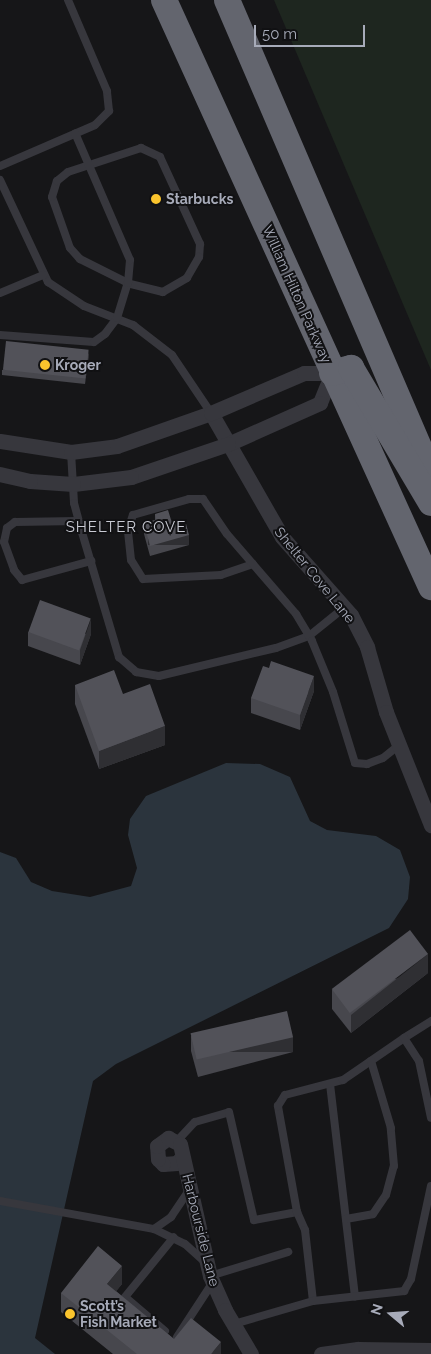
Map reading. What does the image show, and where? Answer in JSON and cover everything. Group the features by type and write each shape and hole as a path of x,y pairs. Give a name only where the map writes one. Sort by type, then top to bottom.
{"highway":[{"name":"William Hilton Parkway","path":"164,0 332,373 431,587"},
{"path":"227,0 431,475"},
{"path":"332,373 351,368 431,503"}],"street":[{"path":"0,441 71,452 117,446 212,413 304,373 332,373 320,403 228,444 131,478 72,484 30,481 0,474"},
{"name":"Shelter Cove Lane","path":"212,413 282,537 345,607 367,647 399,744 431,825"},
{"name":"Harbourside Lane","path":"181,1158 170,1165 158,1159 155,1152 162,1140 177,1140 183,1150 181,1158 191,1186 210,1274 251,1354"},
{"path":"321,1354 358,1349 431,1350"}],"lane":[{"path":"0,166 102,121 109,112 109,102 68,0"},
{"path":"0,335 94,342 105,334 117,318 128,283 127,250 75,134"},
{"path":"134,148 158,155 197,235 199,257 180,284 163,292 128,283 80,259 70,248 52,197 57,181 68,172 134,148"},
{"name":"Shelter Cove Lane","path":"0,180 43,275 63,294 84,306 133,325 172,356 212,413"},
{"path":"0,293 43,275"},
{"path":"71,452 72,484 78,521 119,657 136,672 148,676 276,648 309,636 345,607"},
{"path":"253,564 221,575 143,579 131,560 128,530 133,515 189,499 203,499 253,564 296,614 309,636 333,692 355,763 367,764 383,758 399,744"},
{"path":"78,521 15,522 7,528 4,542 14,570 22,580 91,561"},
{"path":"313,1301 305,1230 297,1212 278,1106 285,1095 342,1080 431,1021"},
{"path":"404,1038 419,1061 431,1118"},
{"path":"346,1219 373,1214 386,1195 394,1166 392,1128 371,1061"},
{"path":"330,1084 355,1297"},
{"path":"177,1140 195,1122 229,1112 254,1220 297,1212"},
{"path":"154,1229 171,1217 191,1186"},
{"path":"234,1324 313,1301 404,1291 411,1279 431,1186"},
{"path":"0,1201 154,1229 174,1237 210,1274"},
{"path":"174,1237 125,1297 175,1340 210,1274 288,1252"}],"shaded area":[{"path":"274,0 431,0 431,370"},
{"path":"226,763 260,764 290,777 310,821 327,830 376,836 400,850 410,877 408,899 389,928 116,1064 93,1081 35,1338 55,1354 0,1354 0,852 16,858 31,882 52,891 90,897 131,886 137,868 128,835 130,819 146,796"}],"building":[{"name":"Kroger","path":"6,341 89,350 86,379 3,370"},
{"path":"168,510 172,523 185,520 189,535 150,546 144,523 156,520 155,514"},
{"path":"40,600 91,618 79,650 28,632"},
{"path":"271,661 314,676 300,715 251,698 263,666 269,668"},
{"path":"114,670 123,694 150,684 165,726 99,751 75,685"},
{"path":"410,930 428,954 350,1013 332,989"},
{"path":"287,1011 293,1037 197,1060 191,1033"},
{"path":"98,1246 122,1266 107,1284 174,1339 191,1318 221,1342 211,1354 137,1354 61,1293"}],"place":[{"name":"Starbucks","path":"156,199"},
{"name":"Kroger","path":"45,365"},
{"name":"Scott’s Fish Market","path":"70,1314"}],"district":[{"name":"SHELTER COVE","path":"126,528"}]}
